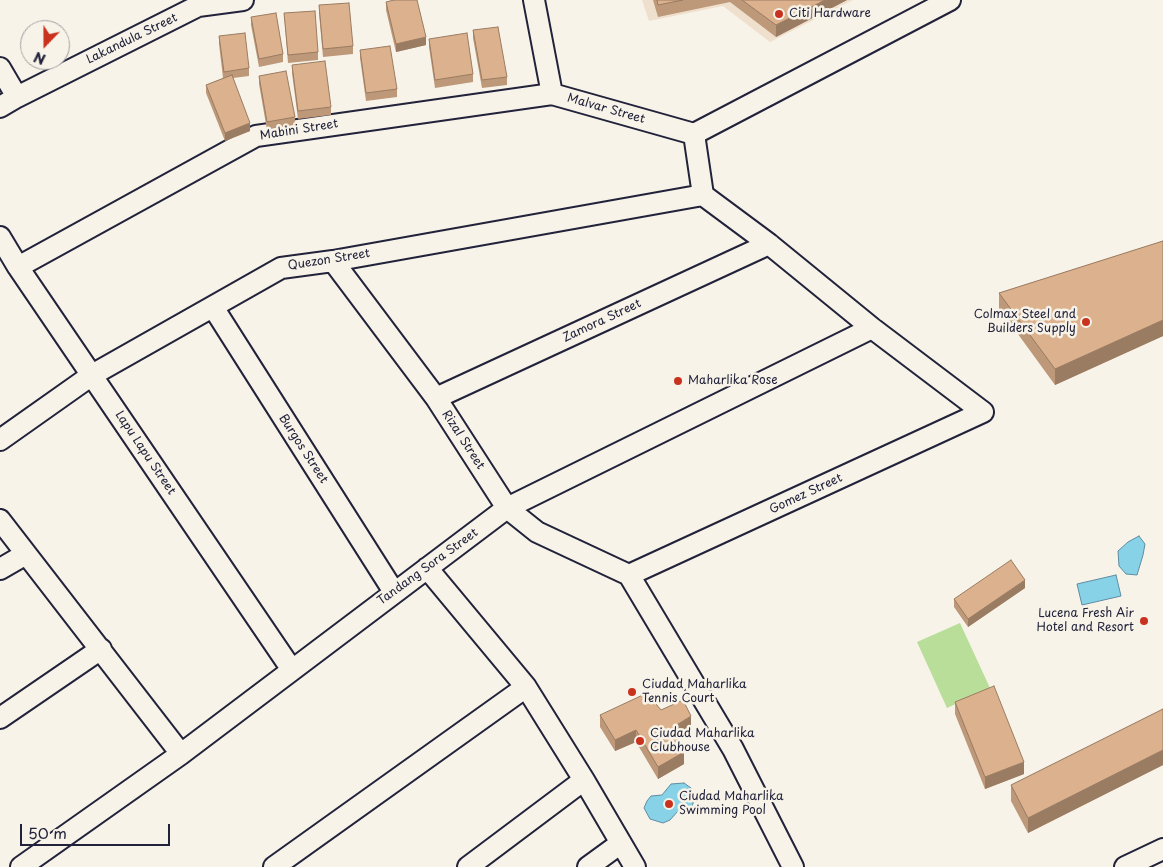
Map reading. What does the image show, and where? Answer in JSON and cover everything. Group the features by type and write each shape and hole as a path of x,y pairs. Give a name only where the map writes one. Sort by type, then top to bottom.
{"street":[{"name":"Lakandula Street","path":"8,102 198,6 243,0"},
{"name":"Malvar Street","path":"534,0 552,94 694,134"},
{"path":"872,328 769,244 702,195 694,134 950,0"},
{"path":"0,68 8,102"},
{"name":"Mabini Street","path":"18,267 256,136 552,94"},
{"name":"Quezon Street","path":"0,440 92,375 281,268 702,195"},
{"name":"Lapu Lapu Street","path":"0,237 18,267 292,670"},
{"name":"Zamora Street","path":"436,398 769,244"},
{"name":"Rizal Street","path":"333,260 436,398 507,508 537,532 629,575"},
{"name":"Burgos Street","path":"213,307 394,592"},
{"name":"Gomez Street","path":"629,575 984,412 872,328"},
{"name":"Tandang Sora Street","path":"21,867 181,754 507,508 872,328"},
{"path":"0,520 181,754"},
{"path":"0,568 26,554"},
{"path":"427,568 526,688 584,780 635,867"},
{"path":"629,575 733,749 793,867"},
{"path":"0,718 101,649"},
{"path":"274,867 526,688"},
{"path":"468,867 584,780"},
{"path":"588,867 621,843"},
{"path":"1125,867 1163,849"}],"shaded area":[{"name":"Citi Hardware","path":"642,0 853,0 770,42 723,6 649,21"}],"green space":[{"path":"960,623 990,688 947,708 917,642"}],"water":[{"path":"1139,536 1145,544 1137,575 1126,574 1119,566 1118,551 1128,542"},
{"path":"1116,575 1121,596 1082,605 1077,584"},
{"name":"Ciudad Maharlika Swimming Pool","path":"684,783 691,788 695,799 691,808 678,811 670,820 663,823 650,819 644,808 651,796 662,795 671,784"}],"building":[{"path":"417,0 426,37 396,44 386,2"},
{"path":"657,0 683,0 658,5"},
{"path":"742,0 825,0 776,25"},
{"path":"349,3 353,46 323,49 319,5"},
{"path":"315,11 318,52 288,55 284,13"},
{"path":"276,13 283,54 259,59 251,17"},
{"path":"498,27 507,77 482,80 473,30"},
{"path":"245,33 249,68 224,72 219,36"},
{"path":"467,33 473,74 435,80 429,39"},
{"path":"390,46 397,89 366,93 360,50"},
{"path":"325,61 331,107 298,111 292,65"},
{"path":"286,71 295,117 267,122 259,76"},
{"path":"232,75 250,123 225,133 206,85"},
{"name":"Colmax Steel and Builders Supply","path":"1163,241 1163,320 1055,369 999,293"},
{"path":"1011,560 1025,580 968,619 954,599"},
{"path":"994,686 1024,762 985,777 955,702"},
{"name":"Ciudad Maharlika Clubhouse","path":"647,693 661,710 683,700 691,716 672,728 684,752 658,767 636,730 615,740 600,715"},
{"path":"1163,709 1163,750 1028,818 1011,785"}],"place":[{"name":"Citi Hardware","path":"779,14"},
{"name":"Colmax Steel and Builders Supply","path":"1086,322"},
{"name":"Maharlika Rose","path":"678,381"},
{"name":"Lucena Fresh Air Hotel and Resort","path":"1144,621"},
{"name":"Ciudad Maharlika Tennis Court","path":"632,692"},
{"name":"Ciudad Maharlika Clubhouse","path":"640,741"},
{"name":"Ciudad Maharlika Swimming Pool","path":"669,804"}]}
